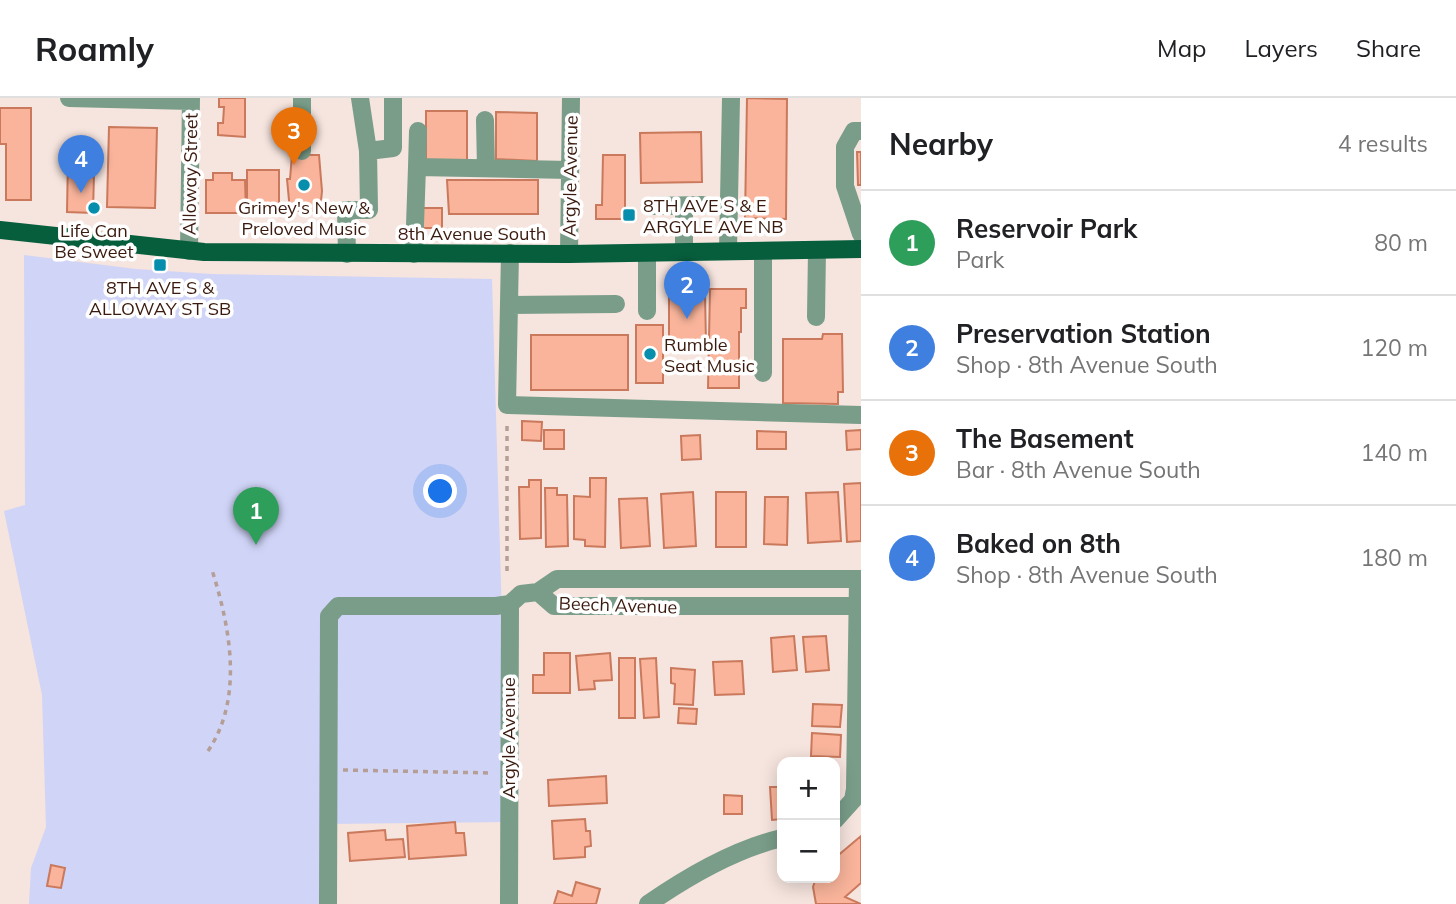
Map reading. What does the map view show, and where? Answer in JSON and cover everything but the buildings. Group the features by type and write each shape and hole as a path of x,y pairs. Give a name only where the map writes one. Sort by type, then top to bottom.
{"main road":[{"name":"8th Avenue South","path":"0,230 189,251 569,254 861,249"}],"street":[{"path":"70,98 191,100"},
{"path":"302,98 302,151"},
{"path":"347,254 345,210 369,210 368,150 360,98"},
{"path":"368,150 393,148 393,98"},
{"name":"Argyle Avenue","path":"569,254 571,98"},
{"path":"728,251 730,98"},
{"name":"Alloway Street","path":"189,251 191,100"},
{"path":"485,120 486,168"},
{"path":"414,254 418,131"},
{"path":"861,131 854,131 845,147 845,186 861,233"},
{"path":"417,167 570,170"},
{"path":"684,205 684,252"},
{"path":"650,206 703,205"},
{"path":"816,317 817,250"},
{"path":"763,251 764,373"},
{"path":"647,253 647,312"},
{"path":"510,254 507,405 647,400 861,415"},
{"path":"509,305 616,304"},
{"name":"Beech Avenue","path":"859,579 557,579 538,592 554,606 859,606"},
{"path":"812,579 812,606"},
{"path":"840,814 853,800 858,770 859,579"},
{"path":"328,904 329,616 338,606 496,606 510,604 521,594 538,592"},
{"name":"Argyle Avenue","path":"509,904 510,604"},
{"path":"648,904 710,867 777,840"}],"path":[{"path":"189,287 189,294"},
{"path":"507,405 507,571"},
{"path":"208,751 220,734 227,712 230,673 227,628 212,570"},
{"path":"328,769 509,773"}],"shaded area":[{"path":"24,255 136,269 211,274 492,279 508,822 328,824 328,904 29,904 31,868 46,827 42,695 4,511 25,505"}],"place":[{"name":"The Basement","path":"294,165"},
{"name":"Grimey's New & Preloved Music","path":"304,185"},
{"name":"Baked on 8th","path":"81,193"},
{"name":"Life Can Be Sweet","path":"94,208"},
{"name":"8TH AVE S & E ARGYLE AVE NB","path":"629,215"},
{"name":"8TH AVE S & ALLOWAY ST SB","path":"160,265"},
{"name":"Preservation Station","path":"687,319"},
{"name":"Rumble Seat Music","path":"650,354"},
{"name":"Reservoir Park","path":"256,545"}]}
